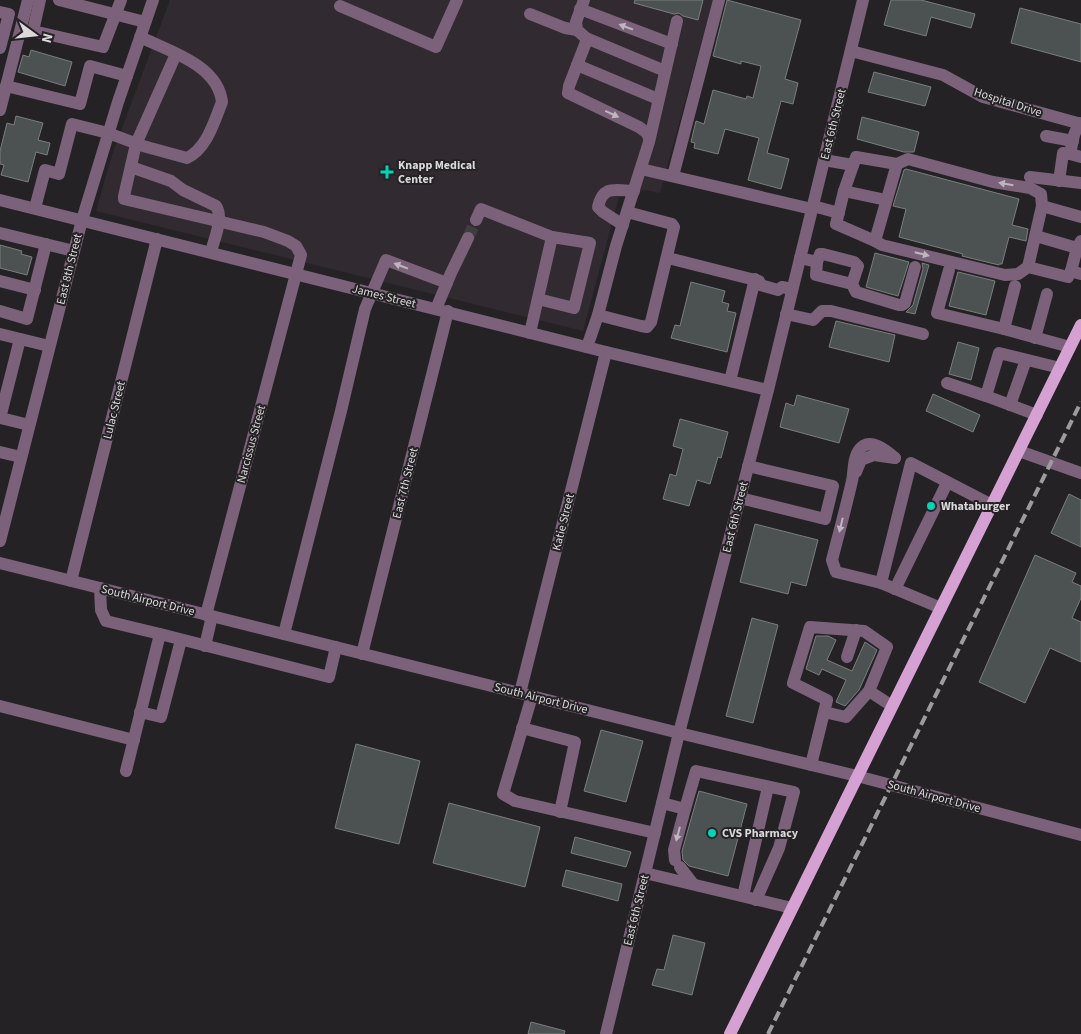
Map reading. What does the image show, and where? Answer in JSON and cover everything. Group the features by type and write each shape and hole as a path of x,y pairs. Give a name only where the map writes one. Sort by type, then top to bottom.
{"main road":[{"path":"730,1034 1081,326"}],"street":[{"path":"0,110 3,91 28,0"},
{"path":"40,0 33,31 103,47 121,0"},
{"path":"58,0 145,22"},
{"name":"East 8th Street","path":"0,541 82,220 108,133 153,0"},
{"path":"340,6 436,47 457,0"},
{"path":"673,176 719,0"},
{"name":"East 6th Street","path":"606,1034 679,734 768,390 786,314 787,288 800,258 863,0"},
{"path":"648,138 647,133 639,127 571,95 567,90 586,42 576,22 582,5 672,44"},
{"path":"0,12 9,14 0,48"},
{"path":"530,14 665,71"},
{"path":"587,347 641,169 677,22"},
{"path":"36,208 45,170 59,174 72,124 108,133 136,144 187,158 194,154 208,136 222,102 216,83 202,67 140,37"},
{"name":"Hospital Drive","path":"851,51 943,75 983,97 1080,124"},
{"path":"176,54 136,144 131,167 171,181 183,190 216,206 218,222 210,252"},
{"path":"577,65 658,99"},
{"path":"3,91 80,104 90,66 127,76"},
{"path":"1059,180 1063,153 1075,155 1072,141 1080,124"},
{"path":"1046,136 1072,141"},
{"path":"856,158 896,164 908,158 992,182 1030,188 1041,194 1042,206 1028,267 1018,274 1005,275 882,245 836,224 844,191 856,158"},
{"path":"824,160 854,165"},
{"path":"875,241 896,164"},
{"name":"Narcissus Street","path":"131,167 124,199 264,232 288,241 296,246 301,255 209,615 205,646"},
{"path":"641,169 839,213"},
{"path":"1030,176 1081,183"},
{"path":"623,225 602,212 598,207 600,200 602,195 613,190 634,191"},
{"path":"844,191 886,200"},
{"name":"James Street","path":"0,200 606,352 768,390"},
{"path":"1042,206 1081,217"},
{"path":"476,220 481,209 552,237 590,243 574,308 538,299"},
{"path":"598,315 647,326 651,322 674,227 672,224 627,212"},
{"path":"0,233 74,251"},
{"path":"1028,267 1068,277 1076,272 1079,245 1036,236"},
{"path":"530,333 552,237"},
{"name":"East 7th Street","path":"362,654 447,283 468,238"},
{"name":"Lulac Street","path":"72,581 157,239"},
{"path":"0,311 27,318 46,244"},
{"path":"852,284 816,275 820,254 854,262 858,266 852,284 856,292 902,305 905,303 915,266"},
{"path":"668,258 757,280 762,277 780,281 787,288"},
{"path":"800,258 817,262"},
{"path":"284,634 365,309 386,260 447,283"},
{"path":"948,270 938,312 1070,347"},
{"path":"730,381 757,280"},
{"path":"0,281 34,290"},
{"path":"1004,329 1015,286"},
{"path":"1035,338 1046,294"},
{"path":"786,314 813,320 822,311 832,310 923,334"},
{"path":"0,334 50,346"},
{"path":"20,339 0,418 29,424"},
{"name":"Katie Street","path":"560,812 515,801 503,794 522,728 526,694 606,352"},
{"path":"986,396 999,353 1060,368"},
{"path":"1010,405 1026,360"},
{"path":"947,383 1036,415"},
{"path":"1018,451 1081,473"},
{"path":"0,452 22,457"},
{"path":"941,608 880,583 836,572 832,560 853,478 861,460 874,455 895,458 911,463 992,505"},
{"path":"880,583 911,463"},
{"path":"740,498 825,519 834,486 748,466"},
{"path":"895,589 948,482"},
{"name":"South Airport Drive","path":"0,563 679,734 857,776 1081,835"},
{"path":"100,588 101,610 106,621 329,677 336,648"},
{"path":"811,765 824,712 827,700 793,683 810,627 864,631 887,647 869,691 846,717 824,712"},
{"path":"847,657 856,630"},
{"path":"126,771 160,634"},
{"path":"140,712 161,718 181,640"},
{"path":"869,691 892,706"},
{"path":"0,706 134,740"},
{"path":"522,728 575,742 560,812 655,833"},
{"path":"693,884 678,863 674,850 696,771 794,792 779,848 756,900"},
{"path":"743,896 768,787"},
{"path":"662,803 685,808"},
{"path":"645,873 792,908"}],"shaded area":[{"name":"Knapp Medical Center","path":"170,0 713,0 660,193 645,190 619,197 583,331 96,211 112,155"}],"building":[{"path":"635,0 703,0 698,20 679,13 674,14 634,3"},
{"path":"727,0 801,20 785,79 798,83 793,104 781,101 767,153 789,159 781,189 748,180 759,138 725,129 718,154 694,148 695,143 691,142 696,121 704,124 713,90 746,99 747,96 753,98 761,66 741,61 741,64 713,56"},
{"path":"891,0 921,0 975,14 971,28 931,17 926,36 884,25"},
{"path":"1020,8 1081,24 1081,62 1011,43"},
{"path":"31,50 72,62 65,86 18,72 23,55 29,57"},
{"path":"874,72 931,87 925,106 868,92"},
{"path":"16,116 43,123 38,140 50,143 47,155 36,152 28,182 1,175 4,165 0,164 0,151 7,123 14,125"},
{"path":"862,117 919,132 914,152 904,152 857,139"},
{"path":"904,170 1019,199 1012,225 1028,229 1026,241 1009,237 1002,264 999,265 899,237 906,209 893,206"},
{"path":"0,245 22,251 21,254 32,257 27,275 0,268"},
{"path":"875,253 909,262 898,296 866,287"},
{"path":"922,263 929,265 915,314 906,312 913,305 923,269"},
{"path":"958,272 995,281 986,315 949,306"},
{"path":"691,282 725,291 722,302 729,304 727,311 736,313 727,352 671,338 675,325 680,326"},
{"path":"836,321 895,335 889,362 829,347"},
{"path":"958,342 979,348 971,380 949,374"},
{"path":"933,394 980,415 973,432 926,411"},
{"path":"797,395 849,409 839,443 780,427 786,403 794,406"},
{"path":"680,419 728,432 721,458 718,457 710,484 697,480 689,506 663,499 670,474 676,476 683,449 673,446"},
{"path":"1069,494 1081,500 1081,547 1051,533"},
{"path":"755,524 818,540 806,586 791,582 788,594 740,582"},
{"path":"1035,555 1076,573 1072,582 1081,586 1081,598 1072,618 1081,622 1081,662 1050,648 1025,703 979,682"},
{"path":"752,618 778,625 753,723 726,716"},
{"path":"816,636 828,636 836,640 827,660 852,671 865,642 877,650 859,690 845,706 836,702 846,680 822,669 819,675 806,669"},
{"path":"601,730 643,741 626,802 584,791"},
{"path":"356,744 420,761 399,844 335,828"},
{"name":"CVS Pharmacy","path":"699,791 747,804 728,876 689,866 683,860 682,851"},
{"path":"449,803 540,827 525,887 433,863"},
{"path":"575,837 631,852 626,867 571,853"},
{"path":"566,870 622,884 618,901 562,886"},
{"path":"673,935 705,943 692,995 652,985 657,969 664,970"},
{"path":"531,1022 565,1031 564,1034 528,1034"}],"tunnel":[{"path":"468,238 476,220"}],"railway":[{"path":"768,1034 1081,402"}],"place":[{"name":"Knapp Medical Center","path":"387,172"},
{"name":"Whataburger","path":"931,506"},
{"name":"CVS Pharmacy","path":"712,833"}]}
